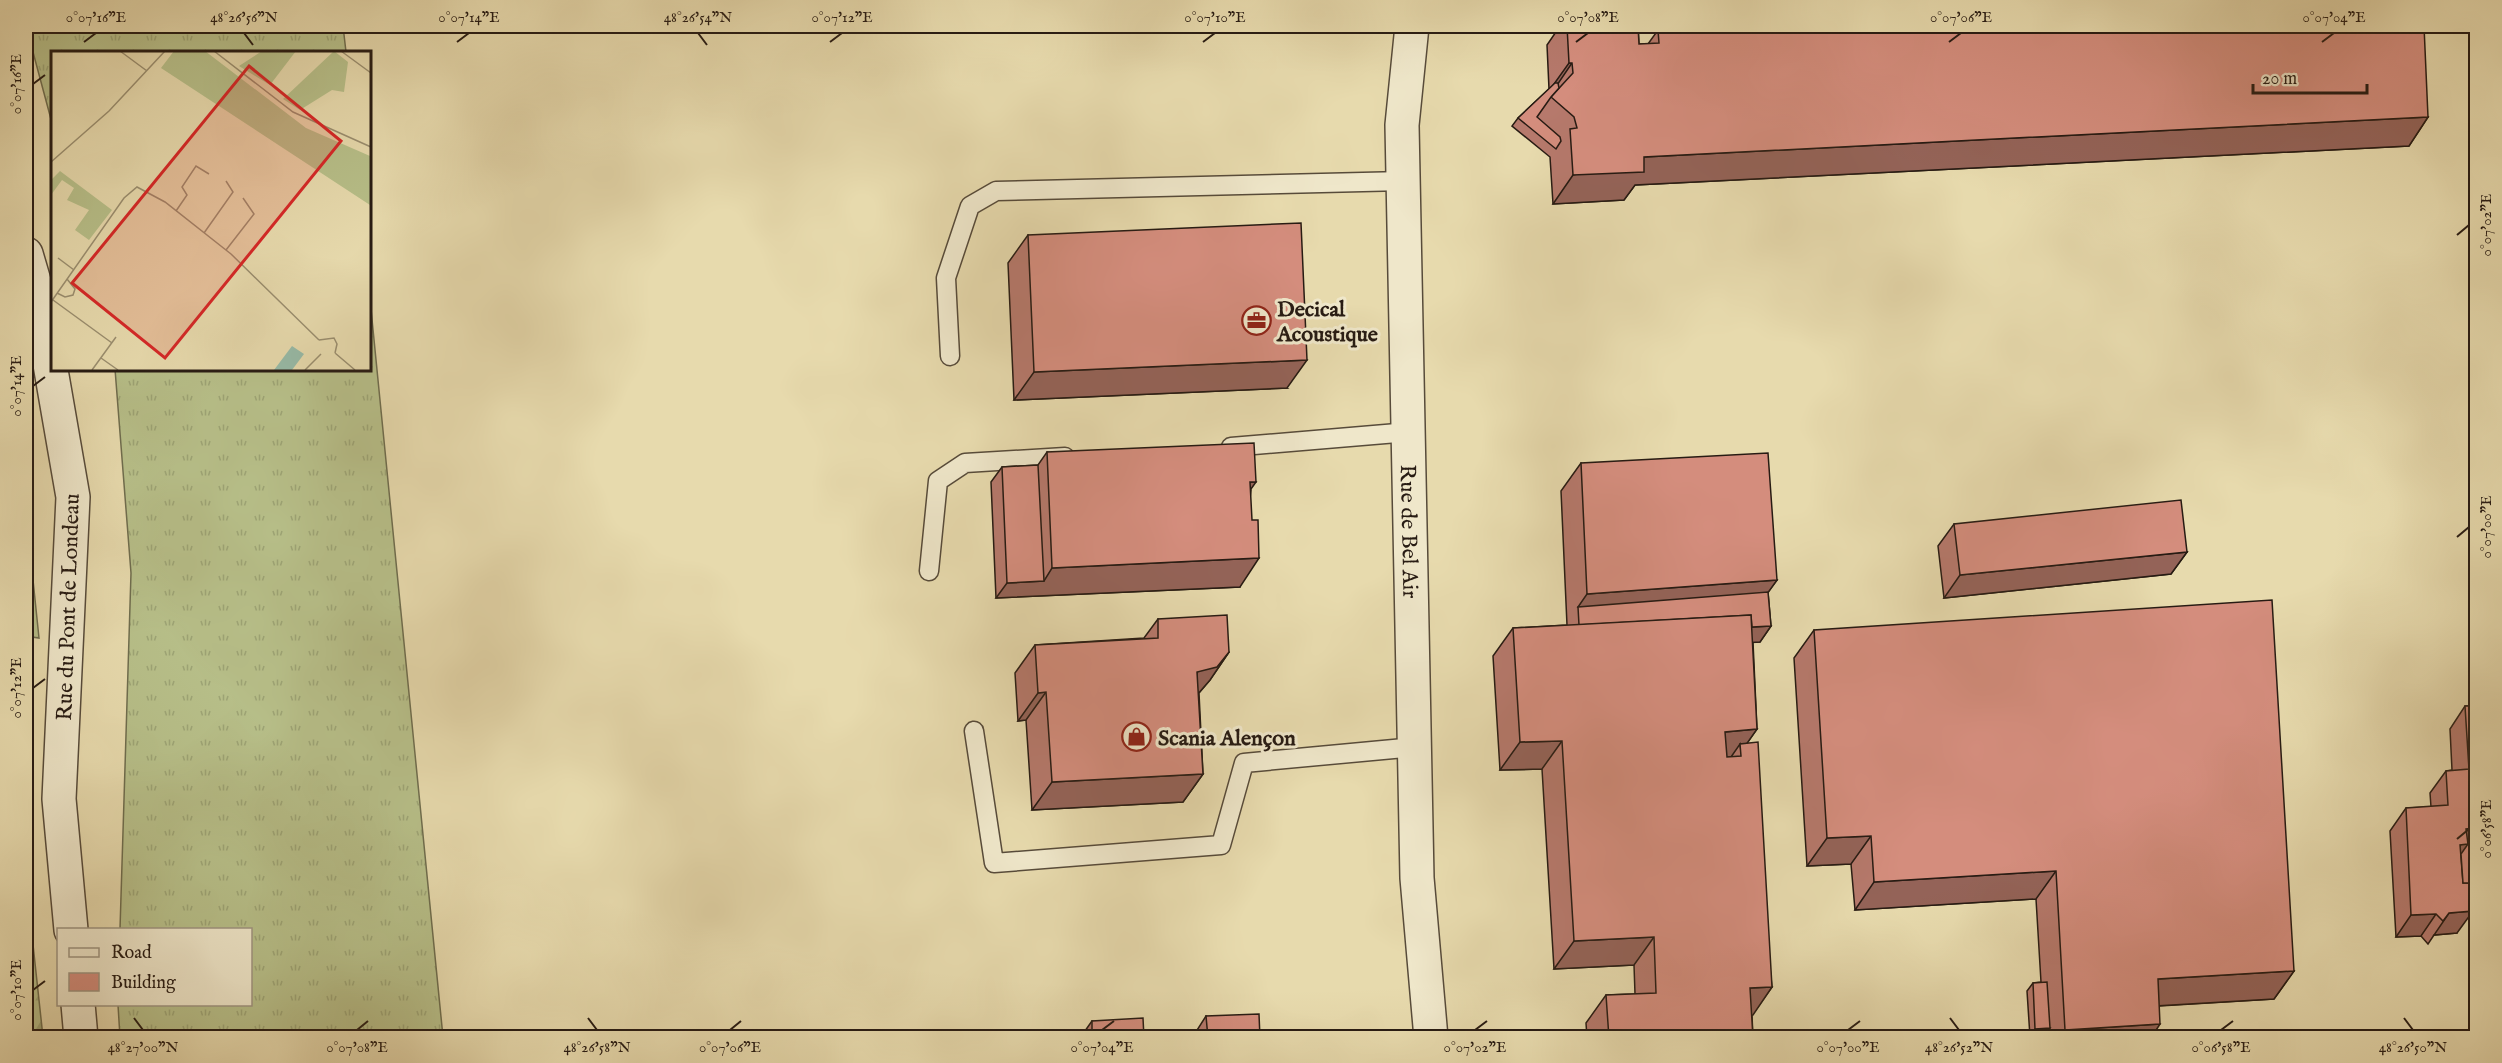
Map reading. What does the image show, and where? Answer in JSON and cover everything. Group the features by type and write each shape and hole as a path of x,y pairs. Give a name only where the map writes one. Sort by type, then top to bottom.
{"street":[{"name":"Rue de Bel Air","path":"1412,26 1402,125 1417,878 1431,1038"},
{"name":"Rue du Pont de Londeau","path":"26,254 38,295 73,497 59,799 71,928"},
{"path":"78,1006 81,1038"}],"lane":[{"path":"950,356 946,278 970,206 996,191 1404,181"},
{"path":"1216,448 1408,432"},
{"path":"929,571 938,481 965,463 1080,457"},
{"path":"974,731 994,863 1221,845 1244,763 1415,747"}],"green space":[{"path":"26,26 343,26 346,51 51,51 51,119"},
{"path":"370,299 443,1037 120,1037 118,1006 252,1006 252,928 120,928 131,573 115,370 370,370"},
{"path":"26,512 39,638 26,636"},
{"path":"26,880 43,1037 26,1037"}],"building":[{"path":"1567,26 1638,26 1639,44 1659,43 1658,30 1742,26 2424,26 2428,117 1644,157 1644,172 1573,175 1570,129 1577,128 1574,117 1551,97 1573,73 1572,63 1569,63"},
{"path":"1555,83 1558,83 1559,88 1537,117 1560,137 1561,141 1556,149 1518,118"},
{"path":"1301,223 1307,360 1034,372 1028,235"},
{"path":"1254,443 1256,482 1250,482 1252,520 1258,520 1259,558 1052,568 1047,452"},
{"path":"1768,453 1777,580 1587,594 1581,463"},
{"path":"1038,465 1044,581 1007,583 1002,467"},
{"path":"2181,500 2187,552 1960,575 1954,524"},
{"path":"1768,592 1771,626 1752,627 1751,615 1579,625 1578,607"},
{"path":"2272,600 2294,971 2158,979 2160,1024 2065,1030 2056,871 1874,882 1871,836 1827,838 1814,630"},
{"path":"1227,615 1229,652 1217,667 1197,672 1203,774 1052,782 1046,692 1038,693 1035,645 1158,638 1158,619"},
{"path":"1751,615 1757,729 1725,732 1727,757 1741,756 1740,744 1758,742 1772,987 1750,988 1753,1038 1609,1038 1606,995 1656,993 1654,937 1574,941 1562,741 1520,742 1513,628"},
{"path":"2465,706 2476,706 2476,828 2466,829 2468,844 2460,845 2463,883 2470,883 2473,911 2449,913 2443,921 2436,914 2411,915 2406,808 2448,805 2446,771 2469,769"},
{"path":"2468,842 2476,842 2476,878 2470,885 2470,883 2463,883 2461,854"},
{"path":"2047,982 2050,1028 2035,1029 2033,983"},
{"path":"1259,1014 1260,1038 1208,1038 1206,1016"},
{"path":"1143,1018 1144,1038 1092,1038 1092,1021"}],"place":[{"name":"Decical Acoustique","path":"1256,321"},
{"name":"Scania Alençon","path":"1137,737"}]}
